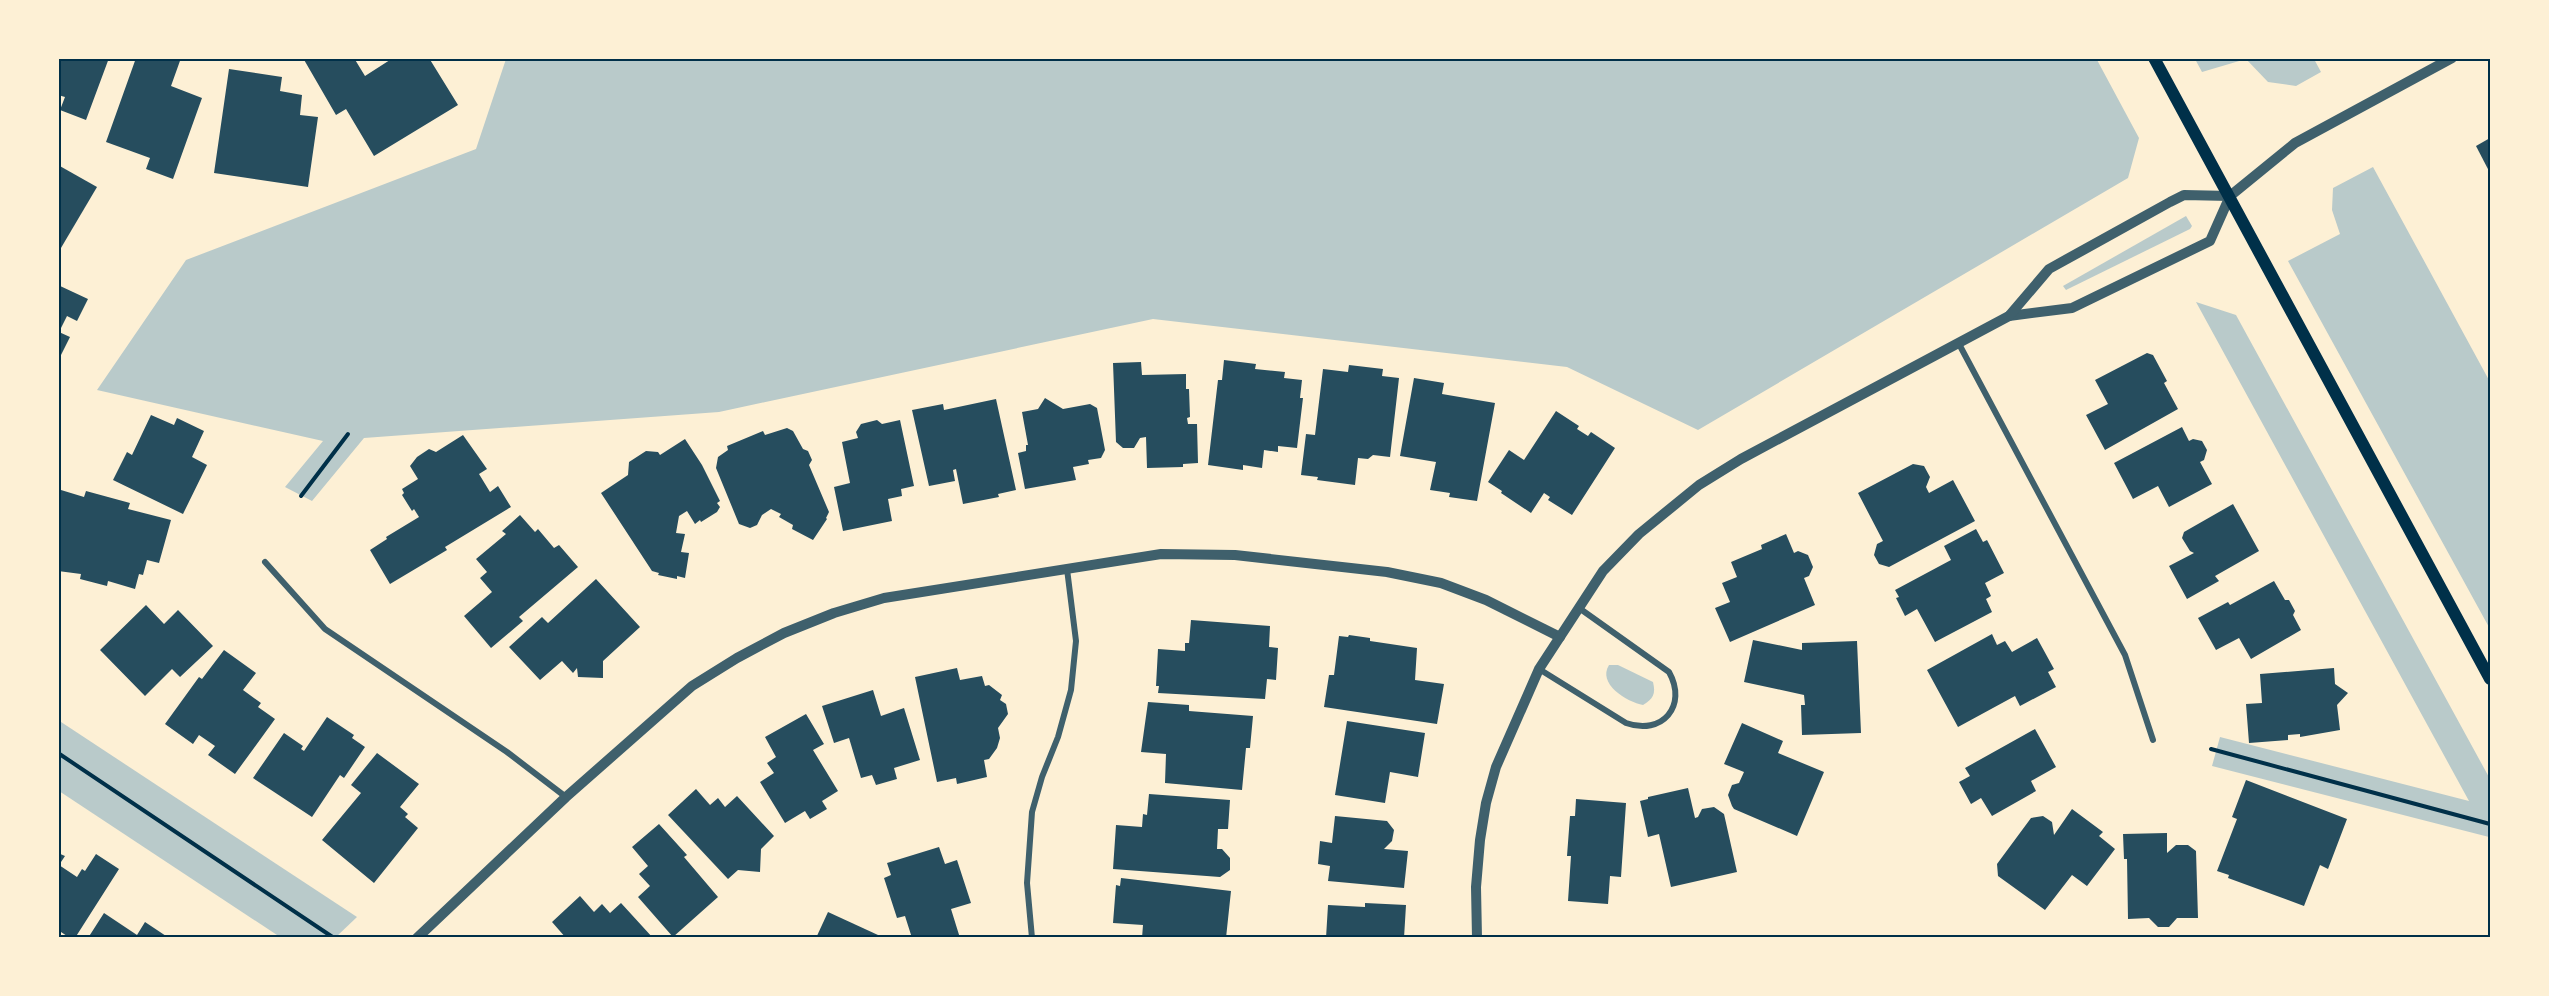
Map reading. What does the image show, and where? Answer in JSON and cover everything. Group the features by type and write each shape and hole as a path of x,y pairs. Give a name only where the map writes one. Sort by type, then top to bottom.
{"main road":[{"path":"2154,58 2490,679"}],"street":[{"path":"2008,316 2072,308 2210,241 2229,196 2295,143 2452,58"},
{"path":"1477,938 1476,886 1480,840 1486,804 1496,767 1539,669 1603,571 1639,534 1699,485 1741,459 2008,316 2049,269 2184,195 2229,196"},
{"path":"1959,344 2125,655 2153,740"},
{"path":"417,938 566,797 692,686 784,633 834,613 884,598 1161,554 1214,555 1303,561 1387,572 1440,583 1486,600 1560,637"},
{"path":"265,562 325,629 507,752 566,797"},
{"path":"1032,938 1027,883 1032,812 1042,777 1058,737 1071,690 1076,641 1067,569"},
{"path":"1539,669 1626,723 1637,727 1660,722 1669,715 1675,705 1677,694 1675,682 1669,672 1579,608"}],"path":[{"path":"301,496 348,434"},
{"path":"2211,749 2490,825"},
{"path":"58,753 334,938"}],"shaded area":[{"path":"2096,58 2139,138 2128,178 1698,430 1567,367 1153,319 719,412 364,438 312,501 285,487 323,441 97,390 186,260 476,149 506,59"},
{"path":"2195,59 2246,59 2202,72"},
{"path":"2246,59 2314,59 2321,72 2296,86 2268,82"},
{"path":"2373,167 2490,382 2490,629 2288,261 2340,234 2332,210 2333,188"},
{"path":"2186,216 2192,226 2190,229 2066,290 2063,286"},
{"path":"2196,302 2236,315 2490,779 2490,840 2489,837 2212,766 2220,737 2469,801"},
{"path":"1609,665 1618,665 1653,682 1654,693 1651,698 1643,705 1622,696 1607,679 1606,672"},
{"path":"58,720 357,917 336,937 280,937 59,791"}],"building":[{"path":"58,58 109,58 86,120 60,110 65,97 58,95"},
{"path":"136,58 181,58 171,86 202,98 173,179 146,169 150,158 106,142"},
{"path":"303,58 354,58 365,76 393,58 429,58 458,105 374,156 346,109 336,115"},
{"path":"229,69 282,77 280,91 302,95 300,115 318,117 308,187 214,173"},
{"path":"2490,138 2490,173 2476,146"},
{"path":"58,165 97,187 58,253"},
{"path":"58,285 88,299 77,321 67,316 59,332 70,337 58,361"},
{"path":"2147,353 2153,355 2178,409 2105,450 2086,415 2108,404 2095,380"},
{"path":"1224,360 1256,364 1255,369 1285,372 1284,378 1302,380 1300,398 1303,398 1297,448 1278,446 1278,452 1264,450 1262,468 1243,465 1243,470 1208,465 1218,380 1222,380"},
{"path":"1141,362 1142,375 1186,374 1190,417 1187,418 1188,424 1197,424 1198,463 1183,464 1183,467 1147,468 1146,437 1140,438 1134,448 1123,448 1116,442 1113,363"},
{"path":"1349,365 1383,369 1382,376 1399,378 1390,457 1373,455 1368,459 1358,458 1355,485 1317,480 1318,477 1301,475 1306,434 1315,435 1323,369 1348,372"},
{"path":"1414,378 1444,383 1442,394 1495,403 1477,501 1449,497 1450,493 1430,490 1436,462 1400,456"},
{"path":"1045,398 1063,409 1090,404 1097,408 1105,450 1101,458 1088,460 1089,464 1073,467 1076,480 1025,489 1018,453 1026,451 1026,445 1028,445 1022,412 1038,409"},
{"path":"996,399 1016,490 998,494 999,497 963,504 956,469 953,470 955,481 929,486 912,410 943,404 944,410"},
{"path":"1556,411 1579,426 1577,429 1588,436 1591,432 1615,448 1572,515 1548,500 1550,497 1544,493 1531,513 1488,482 1509,450 1524,460"},
{"path":"151,415 174,425 177,418 204,431 192,457 207,465 183,514 113,480 127,452 132,455"},
{"path":"877,420 882,424 900,420 914,486 901,489 902,496 888,499 892,521 843,531 834,487 850,483 842,442 858,438 856,432 861,424"},
{"path":"2182,427 2189,441 2193,439 2202,441 2207,450 2204,460 2200,462 2212,484 2169,507 2158,486 2133,499 2114,463"},
{"path":"787,428 793,431 803,449 808,451 812,460 809,465 829,512 813,540 792,529 793,525 779,517 781,514 771,509 762,515 757,525 750,528 739,524 716,468 718,457 728,450 727,446 763,431 765,435"},
{"path":"463,435 487,469 479,474 490,492 498,486 511,507 445,547 447,550 390,584 370,550 387,539 386,537 419,517 414,509 412,511 402,495 404,493 402,489 418,479 410,466 417,457 429,449 436,452"},
{"path":"685,439 702,465 720,501 717,503 720,507 717,512 695,524 687,511 679,516 676,533 685,534 681,552 689,553 685,578 677,576 677,579 658,575 659,573 652,571 601,493 628,475 629,462 646,451 658,452 660,455"},
{"path":"1913,464 1924,466 1930,477 1926,487 1929,493 1953,480 1975,521 1889,567 1879,564 1874,555 1877,544 1883,541 1858,493"},
{"path":"61,490 84,497 86,491 130,503 128,509 171,520 159,563 147,560 143,575 139,574 135,589 108,581 107,586 80,579 81,574 58,571 58,501"},
{"path":"2233,504 2259,551 2215,576 2219,581 2187,599 2169,566 2194,553 2190,551 2182,538 2184,532"},
{"path":"520,515 535,532 538,529 554,548 559,545 578,567 519,617 523,621 491,648 464,616 492,592 480,578 487,572 476,559 506,534 502,531"},
{"path":"1976,529 1983,542 1987,540 2004,573 1985,583 1991,596 1986,599 1992,612 1935,642 1917,609 1905,616 1896,598 1899,597 1895,590 1951,560 1944,546"},
{"path":"1786,534 1794,553 1798,551 1808,555 1813,567 1809,576 1804,578 1815,605 1730,642 1715,608 1730,602 1722,583 1737,577 1731,562 1762,549 1761,545"},
{"path":"596,579 640,627 603,661 603,678 578,677 577,668 573,673 562,661 540,680 509,647 542,617 548,623"},
{"path":"2274,581 2285,600 2289,600 2295,611 2293,615 2301,630 2251,659 2239,638 2216,650 2198,618 2228,602 2230,605"},
{"path":"146,605 164,624 178,610 213,646 180,677 172,669 145,696 100,650"},
{"path":"1191,620 1270,626 1269,647 1278,648 1276,680 1267,679 1265,699 1158,693 1159,686 1156,686 1158,649 1185,651 1185,643 1189,643"},
{"path":"1992,634 1997,645 2005,641 2012,652 2037,638 2054,669 2048,672 2056,687 2020,706 2015,696 1958,727 1927,670"},
{"path":"1349,635 1370,638 1370,641 1417,648 1415,680 1444,684 1437,724 1324,707 1329,675 1334,675 1339,636 1348,637"},
{"path":"1753,640 1802,650 1802,643 1857,641 1861,733 1802,735 1801,705 1805,705 1804,695 1744,682"},
{"path":"224,650 256,673 243,690 261,703 258,707 275,719 235,774 208,755 215,746 199,735 193,744 165,724 199,677 202,679"},
{"path":"957,668 960,680 982,676 985,686 989,685 1002,695 1000,700 1006,704 1008,714 998,728 1000,738 997,748 989,759 984,760 987,777 957,784 956,778 937,782 915,677"},
{"path":"2334,668 2335,684 2348,693 2337,705 2340,730 2300,737 2300,734 2288,735 2288,740 2249,743 2246,704 2262,703 2260,674"},
{"path":"873,690 881,716 904,708 920,760 894,768 897,779 876,785 872,775 861,778 849,738 834,743 822,706"},
{"path":"1148,702 1189,705 1189,711 1253,716 1250,748 1246,748 1242,790 1165,783 1166,754 1141,752"},
{"path":"806,714 824,744 813,750 838,791 822,801 827,809 810,819 805,811 785,823 760,782 774,773 767,763 776,757 765,737"},
{"path":"327,717 354,735 352,738 365,747 344,778 340,775 312,817 253,778 284,733 303,746 301,749 304,751"},
{"path":"1347,721 1425,733 1418,777 1390,772 1385,803 1335,795"},
{"path":"1742,723 1783,741 1778,753 1824,772 1797,836 1734,809 1732,806 1728,795 1732,785 1739,783 1744,772 1724,764"},
{"path":"2035,729 2056,767 2031,781 2036,791 1992,816 1981,798 1971,804 1959,782 1970,776 1965,768"},
{"path":"377,753 419,784 400,807 408,814 405,817 418,828 374,883 322,840 361,793 351,785"},
{"path":"2246,780 2347,819 2328,869 2320,865 2304,906 2228,878 2229,875 2217,871 2237,819 2232,817"},
{"path":"1688,788 1695,818 1702,809 1714,807 1724,814 1737,872 1671,887 1659,834 1648,837 1640,801"},
{"path":"696,789 710,805 718,798 725,807 737,796 774,836 761,849 760,872 738,870 728,879 668,815"},
{"path":"1149,794 1230,800 1228,829 1218,829 1217,849 1222,849 1230,858 1230,870 1220,877 1113,869 1116,825 1142,827 1143,814 1147,815"},
{"path":"1576,799 1626,803 1621,877 1610,876 1608,904 1568,901 1571,856 1567,856 1570,816 1575,816"},
{"path":"2072,809 2103,832 2099,836 2115,849 2087,886 2072,875 2045,910 1998,876 1997,864 2031,818 2043,816 2052,822 2054,835"},
{"path":"1335,816 1387,821 1394,830 1392,841 1384,849 1408,851 1404,888 1328,881 1330,866 1318,864 1320,841 1332,843"},
{"path":"659,824 687,855 684,857 718,897 673,937 638,897 650,886 639,874 648,866 632,847"},
{"path":"2167,833 2167,853 2176,845 2188,845 2196,851 2198,918 2177,918 2169,927 2158,927 2149,918 2128,919 2127,859 2124,859 2123,834"},
{"path":"939,847 945,864 957,860 971,903 951,909 960,938 912,938 905,916 897,918 884,878 891,875 887,863"},
{"path":"58,853 65,856 59,865 77,877 82,869 85,871 96,854 119,869 75,938 70,938 58,930"},
{"path":"1121,878 1231,891 1226,938 1142,938 1143,925 1113,923 1116,885 1120,886"},
{"path":"580,896 594,912 602,904 610,913 621,903 653,938 566,938 552,922"},
{"path":"1365,903 1406,905 1404,938 1326,938 1328,905 1365,907"},
{"path":"828,912 878,935 877,938 816,938"},
{"path":"104,913 137,935 145,922 169,938 88,938"}]}
